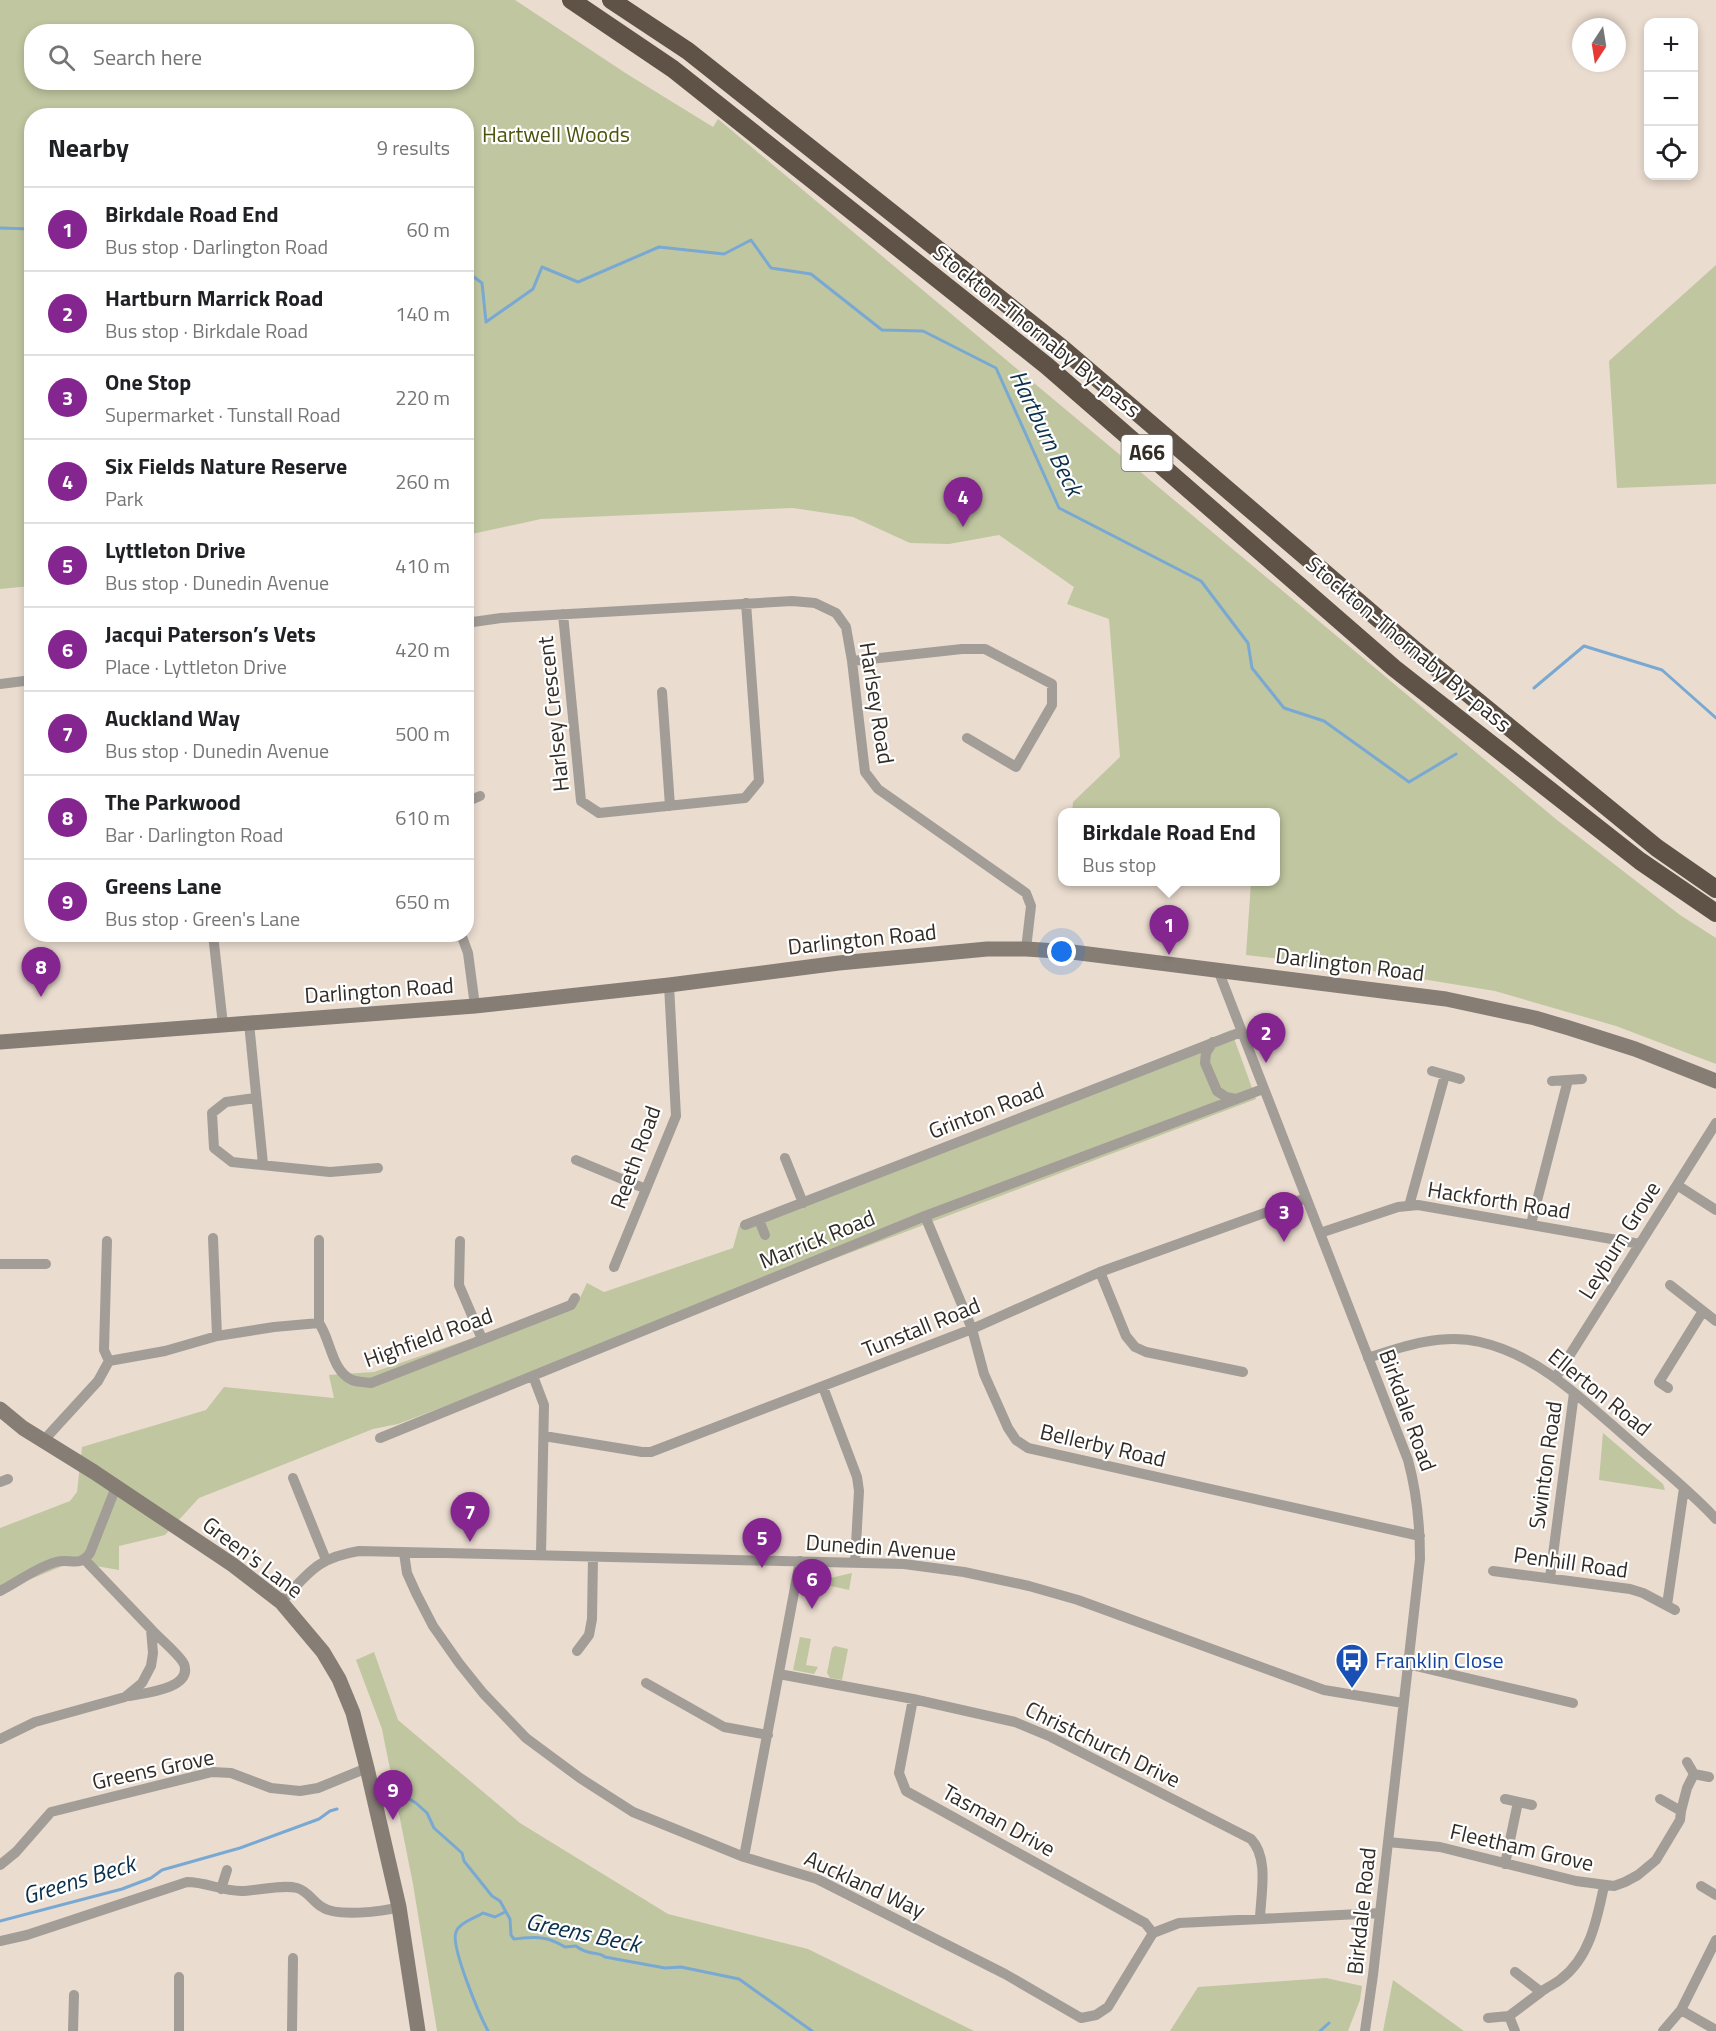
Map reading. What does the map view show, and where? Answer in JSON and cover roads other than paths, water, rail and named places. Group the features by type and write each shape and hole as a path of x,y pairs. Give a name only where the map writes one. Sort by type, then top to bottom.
{"highway":[{"name":"Stockton-Thornaby By-pass","path":"571,0 673,69 1028,351 1394,668 1640,861 1716,913"},
{"name":"Stockton-Thornaby By-pass","path":"611,0 688,51 1052,340 1425,659 1657,848 1716,889"}],"street":[{"name":"Harlsey Road","path":"474,622 563,614 746,603 815,603 836,613 846,627 865,772 878,789 1026,893 1031,906 1026,949"},
{"name":"Harlsey Crescent","path":"563,614 581,801 599,813 745,798 759,781 746,603"},
{"path":"852,661 962,649 986,649 1052,684 1052,705 1016,767 967,738"},
{"path":"0,684 24,681"},
{"path":"662,692 670,806"},
{"path":"474,799 480,796"},
{"path":"214,942 223,1025"},
{"path":"464,942 468,953 475,1006"},
{"name":"Darlington Road","path":"0,1042 475,1006 669,985 839,963 987,949 1026,949 1072,952 1446,999 1535,1018 1635,1049 1716,1081"},
{"name":"Birkdale Road","path":"1218,970 1408,1460 1415,1486 1420,1559 1365,2031"},
{"name":"Reeth Road","path":"614,1268 676,1116 669,985"},
{"path":"249,1023 263,1164"},
{"name":"Grinton Road","path":"745,1226 1241,1032"},
{"path":"1213,1042 1206,1053 1205,1063 1218,1091 1226,1097 1237,1099"},
{"path":"1432,1071 1460,1079"},
{"path":"1409,1206 1445,1075"},
{"path":"1552,1081 1582,1079"},
{"path":"1531,1224 1568,1080"},
{"name":"Marrick Road","path":"384,1433 533,1376 925,1216 1263,1089"},
{"path":"255,1098 226,1102 212,1113 214,1148 232,1162 330,1172 378,1168"},
{"name":"Leyburn Grove","path":"1556,1377 1677,1185 1713,1120"},
{"path":"785,1158 803,1203"},
{"path":"576,1160 646,1189"},
{"path":"1677,1185 1716,1210"},
{"name":"Tunstall Road","path":"544,1436 651,1452 972,1329 1100,1272 1306,1198"},
{"name":"Hackforth Road","path":"1320,1233 1398,1207 1430,1206 1640,1244"},
{"name":"Bellerby Road","path":"925,1216 972,1329 984,1374 1008,1428 1016,1440 1028,1448 1420,1536"},
{"path":"759,1220 765,1235"},
{"path":"213,1238 217,1336"},
{"path":"107,1240 104,1350 109,1361"},
{"path":"109,1361 165,1351 217,1336 273,1327 319,1323 319,1240"},
{"path":"460,1241 459,1285 482,1339"},
{"path":"0,1263 46,1264"},
{"path":"1100,1272 1126,1336 1135,1347 1146,1352 1243,1372"},
{"path":"1670,1285 1716,1322"},
{"name":"Highfield Road","path":"319,1323 325,1332 337,1367 352,1380 371,1383 571,1305 575,1298"},
{"path":"1668,1388 1659,1382 1703,1311"},
{"name":"Ellerton Road","path":"1368,1358 1424,1342 1470,1340 1499,1347 1525,1358 1556,1377 1684,1488 1716,1519"},
{"path":"44,1440 98,1381 109,1361"},
{"path":"533,1376 544,1405 542,1556"},
{"path":"823,1387 857,1477 859,1491 855,1562"},
{"name":"Swinton Road","path":"1550,1578 1574,1393"},
{"name":"Green's Lane","path":"0,1409 23,1428 233,1565 281,1602 323,1652 339,1679 353,1713 367,1768 399,1907 418,2031"},
{"path":"293,1478 326,1560"},
{"path":"0,1591 56,1562 85,1560 90,1553 116,1487"},
{"name":"Penhill Road","path":"1493,1571 1630,1589 1671,1607 1684,1488"},
{"name":"Dunedin Avenue","path":"281,1602 305,1575 326,1560 359,1551 904,1564 964,1572 1029,1586 1078,1600 1324,1690 1403,1703"},
{"name":"Auckland Way","path":"404,1552 407,1573 433,1626 483,1694 526,1738 580,1778 633,1812 744,1857 817,1879 1005,1974 1081,2018 1096,2015 1108,2007 1153,1933"},
{"path":"578,1651 589,1635 592,1619 593,1557"},
{"path":"0,1739 35,1722 174,1686 182,1680 185,1672 183,1663 85,1560"},
{"path":"744,1857 800,1561"},
{"path":"125,1697 142,1683 151,1666 153,1653 151,1629"},
{"path":"1407,1664 1573,1703"},
{"name":"Christchurch Drive","path":"779,1674 913,1699 1015,1722 1051,1737 1251,1839 1257,1845 1262,1859 1260,1918"},
{"path":"646,1683 724,1727 768,1735"},
{"name":"Tasman Drive","path":"913,1699 899,1773 906,1791 1145,1923 1153,1933"},
{"path":"1687,1762 1694,1774 1709,1777"},
{"name":"Greens Grove","path":"0,1865 16,1852 51,1812 65,1814 212,1773 231,1773 271,1788 300,1791 318,1788 367,1768"},
{"name":"Fleetham Grove","path":"1388,1842 1440,1847 1604,1886 1625,1882 1638,1875 1656,1860 1680,1820 1687,1788 1694,1774"},
{"path":"1505,1799 1532,1805"},
{"path":"1660,1799 1681,1811"},
{"path":"1504,1864 1518,1802"},
{"path":"221,1889 227,1870"},
{"path":"0,1941 27,1935 175,1885 198,1882 221,1889 240,1891 294,1887 305,1891 318,1905 334,1912 376,1911 399,1907"},
{"path":"1488,2018 1509,2016 1562,1979 1575,1965 1596,1923 1604,1886"},
{"path":"1701,1886 1716,1895"},
{"path":"1153,1933 1179,1923 1380,1913"},
{"path":"1663,2031 1681,2010 1716,1940"},
{"path":"292,2031 293,1958"},
{"path":"1515,1972 1541,1992"},
{"path":"179,1977 179,2031"},
{"path":"73,2031 74,1995"},
{"path":"1681,2010 1716,2030"},
{"path":"1509,2016 1515,2031"}],"waterway":[{"name":"Hartburn Beck","path":"0,228 24,229"},
{"name":"Hartburn Beck","path":"474,277 482,283 486,322 533,289 542,267 578,282 659,247 724,254 751,240 771,268 811,274 882,330 923,331 996,368 1059,508 1201,581 1248,643 1252,668 1284,708 1324,721 1409,782 1456,754"},
{"path":"1534,688 1584,646 1662,670 1716,718"},
{"name":"Greens Beck","path":"401,1794 427,1813 434,1828 462,1853 464,1861 492,1896 500,1901 510,1919 511,1935 514,1939 534,1937 546,1939 565,1947 576,1946 605,1957 665,1968 681,1967 739,1979 812,2031"},
{"name":"Greens Beck","path":"0,1921 122,1889 151,1878 162,1870 240,1848 319,1819 337,1809"},
{"path":"488,2031 461,1966 455,1940 456,1932 464,1923 483,1913 495,1917 505,1912"},
{"name":"Greens Beck","path":"1320,2031 1329,2023"}],"place":[{"name":"Six Fields Nature Reserve","path":"963,527"},
{"name":"Birkdale Road End","path":"1169,955"},
{"name":"The Parkwood","path":"41,997"},
{"name":"Hartburn Marrick Road","path":"1266,1063"},
{"name":"One Stop","path":"1284,1242"},
{"name":"Auckland Way","path":"470,1542"},
{"name":"Lyttleton Drive","path":"762,1568"},
{"name":"Jacqui Paterson’s Vets","path":"812,1609"},
{"name":"Franklin Close","path":"1352,1689"},
{"name":"Greens Lane","path":"393,1820"}],"park label":[{"name":"Hartwell Woods","path":"556,134"}]}
